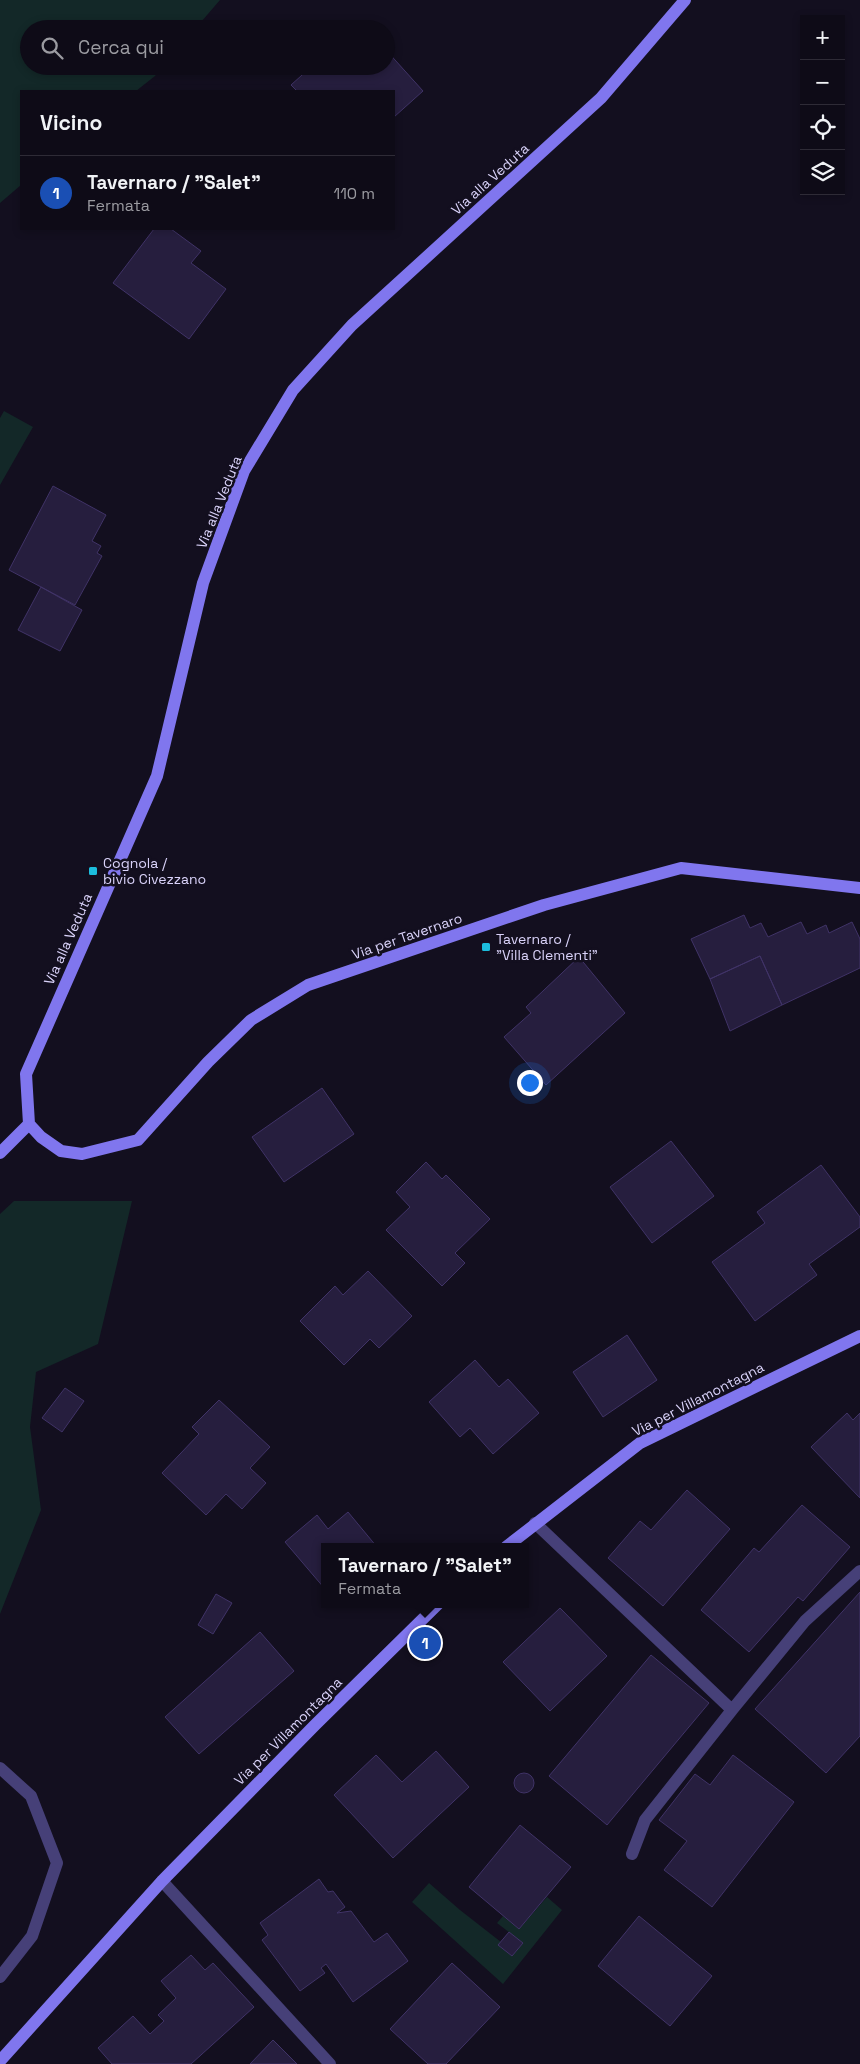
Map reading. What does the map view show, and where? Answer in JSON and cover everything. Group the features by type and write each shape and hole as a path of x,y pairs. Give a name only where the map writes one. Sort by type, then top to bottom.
{"street":[{"name":"Via alla Veduta","path":"29,1124 26,1074 157,776 203,583 244,471 293,390 352,325 601,98 685,0"},
{"name":"Via per Tavernaro","path":"29,1124 41,1137 61,1151 82,1154 138,1140 208,1062 251,1020 308,985 544,905 681,868 860,888"},
{"path":"0,1153 29,1124"},
{"name":"Via per Villamontagna","path":"511,1543 640,1443 860,1336"},
{"path":"535,1523 732,1710"},
{"path":"632,1854 645,1820 732,1710 805,1621 860,1570"},
{"name":"Via per Villamontagna","path":"0,2061 162,1881 315,1725 434,1608"},
{"path":"0,1768 31,1796 57,1863 32,1936 0,1978"},
{"path":"162,1881 330,2064"}],"green space":[{"path":"0,0 220,0 203,20 20,20 20,75 156,75 137,90 20,90 20,186 0,203"},
{"path":"4,411 33,427 0,485 0,418"},
{"path":"14,1201 132,1201 98,1344 36,1372 30,1427 41,1510 0,1614 0,1214"},
{"path":"429,1883 501,1942 499,1945 512,1956 523,1943 497,1923 503,1916 519,1929 547,1897 562,1910 503,1984 412,1902"}],"building":[{"path":"395,60 423,91 395,116 395,90 296,90 291,85 302,75 395,75"},
{"path":"153,230 172,230 201,251 191,263 226,289 189,339 113,283"},
{"path":"53,486 106,515 92,541 101,546 97,553 102,556 75,605 9,570"},
{"path":"41,587 82,610 60,651 18,630"},
{"path":"744,915 750,928 761,923 768,937 801,922 807,934 826,925 829,933 852,922 860,939 860,968 782,1005 760,956 710,979 691,939"},
{"path":"760,956 782,1005 730,1031 710,979"},
{"path":"579,957 625,1013 546,1085 504,1037 531,1013 526,1007"},
{"path":"322,1088 354,1134 284,1182 252,1137"},
{"path":"671,1141 714,1196 652,1243 610,1187"},
{"path":"426,1162 442,1179 446,1175 490,1219 455,1253 465,1263 442,1286 386,1230 410,1207 396,1192"},
{"path":"821,1165 860,1217 860,1227 809,1264 817,1275 755,1321 712,1262 765,1223 757,1212"},
{"path":"368,1271 412,1316 379,1348 370,1339 344,1365 300,1321 335,1286 343,1295"},
{"path":"627,1335 657,1380 603,1417 573,1372"},
{"path":"475,1360 499,1387 508,1379 539,1413 493,1454 470,1428 460,1437 429,1402"},
{"path":"65,1388 84,1401 62,1432 42,1418"},
{"path":"219,1400 270,1447 250,1468 266,1483 242,1509 226,1494 206,1515 162,1473 199,1434 192,1427"},
{"path":"847,1413 853,1420 860,1413 860,1498 811,1447"},
{"path":"687,1490 730,1529 663,1606 608,1558 640,1521 651,1530"},
{"path":"802,1505 850,1547 803,1601 798,1597 749,1652 701,1610 754,1548 759,1552"},
{"path":"348,1512 374,1543 321,1543 321,1584 285,1542 317,1515 328,1529"},
{"path":"860,1592 860,1736 826,1773 755,1709"},
{"path":"216,1594 232,1603 213,1634 198,1625"},
{"path":"560,1608 607,1656 550,1711 503,1662"},
{"path":"260,1632 294,1671 199,1754 165,1717"},
{"path":"651,1655 709,1703 607,1825 549,1776"},
{"path":"436,1751 469,1787 393,1858 334,1795 376,1755 402,1782"},
{"path":"733,1755 794,1802 712,1907 664,1870 687,1841 659,1820 695,1774 710,1785"},
{"path":"520,1773 528,1773 534,1779 534,1787 528,1793 520,1793 514,1787 514,1779"},
{"path":"520,1825 571,1867 519,1929 469,1887"},
{"path":"319,1879 328,1892 333,1891 345,1907 337,1913 351,1911 374,1942 387,1933 408,1961 353,2002 326,1964 321,1968 325,1973 300,1991 262,1940 268,1935 260,1923"},
{"path":"639,1916 712,1976 670,2026 598,1966"},
{"path":"509,1932 523,1943 512,1956 498,1945"},
{"path":"191,1955 205,1970 213,1963 254,2007 191,2064 112,2064 98,2048 133,2016 150,2034 164,2021 158,2015 176,1998 161,1981"},
{"path":"452,1963 500,2007 446,2064 428,2064 390,2029"},
{"path":"273,2040 297,2064 250,2064"}],"place":[{"name":"Cognola / bivio Civezzano","path":"93,871"},
{"name":"Tavernaro / \"Villa Clementi\"","path":"486,947"},
{"name":"Tavernaro / \"Salet\"","path":"425,1643"}]}
